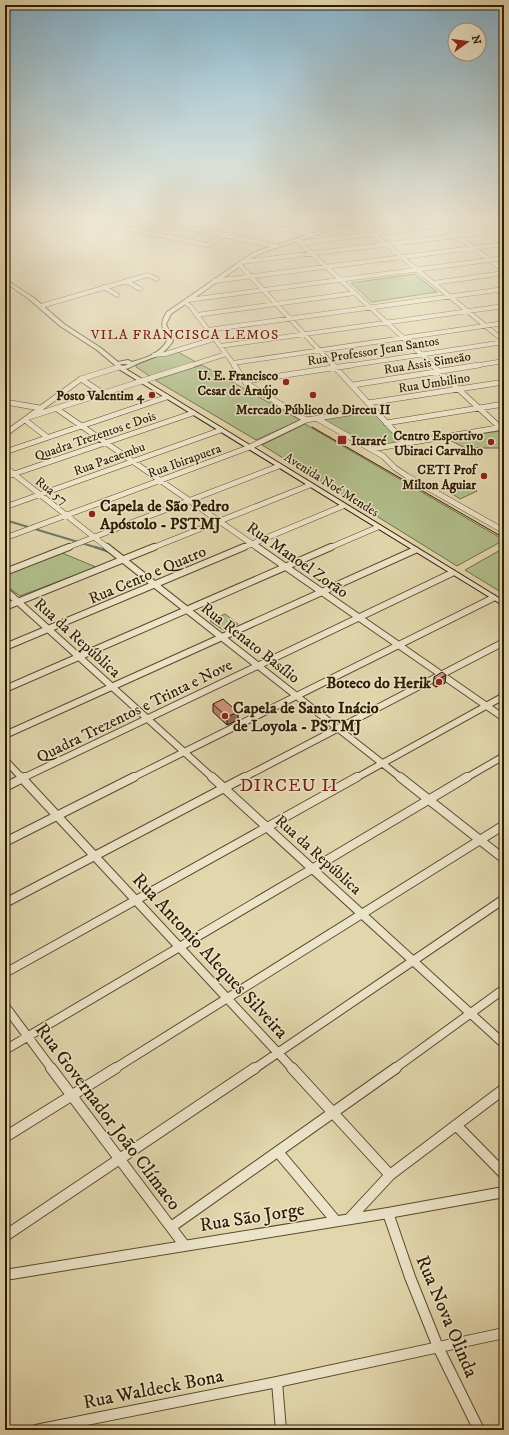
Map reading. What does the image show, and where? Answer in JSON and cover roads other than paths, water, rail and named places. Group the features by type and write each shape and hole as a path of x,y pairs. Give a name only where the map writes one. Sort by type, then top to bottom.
{"main road":[{"name":"Avenida Noé Mendes","path":"128,364 133,373 144,383"},
{"name":"Avenida Noé Mendes","path":"118,366 504,604"}],"street":[{"name":"Avenida Noé Mendes","path":"16,288 41,306 65,328 99,349 128,364"},
{"path":"41,306 101,288"},
{"path":"106,288 117,295"},
{"path":"157,354 166,348 170,341 163,325 164,319 170,313 206,288"},
{"path":"187,301 280,288"},
{"path":"350,288 503,429"},
{"path":"439,288 504,341"},
{"path":"208,330 504,289"},
{"path":"264,290 406,444"},
{"path":"196,315 355,293"},
{"path":"187,301 246,381 246,384 306,420"},
{"path":"220,346 504,306"},
{"path":"233,363 504,323"},
{"path":"5,434 81,379 157,354 214,339"},
{"name":"Rua Professor Jean Santos","path":"246,381 504,341"},
{"name":"Avenida Noé Mendes","path":"99,349 118,366"},
{"path":"27,418 144,383 226,354"},
{"name":"Rua Assis Simeão","path":"353,385 504,361"},
{"path":"81,379 104,394"},
{"name":"Rua Umbilino","path":"368,404 504,382"},
{"path":"5,452 167,397"},
{"path":"5,402 40,408"},
{"path":"386,423 504,404"},
{"name":"Rua Ibirapuera","path":"5,538 250,447 306,420 373,408"},
{"name":"Rua Manoel Zorão","path":"57,409 504,718"},
{"name":"Quadra Trezentos e Dois","path":"5,477 193,413"},
{"path":"27,418 47,437"},
{"path":"316,418 372,449 403,473 504,531"},
{"path":"5,425 15,427"},
{"path":"372,449 503,429"},
{"name":"Rua Pacaembu","path":"5,507 221,430"},
{"path":"383,456 396,446"},
{"path":"5,572 279,466"},
{"name":"Rua 57","path":"5,467 94,537"},
{"path":"5,607 310,485"},
{"name":"Rua Cento e Quatro","path":"5,647 344,506"},
{"path":"5,689 378,527"},
{"name":"Rua Renato Basílio","path":"94,537 504,859"},
{"path":"5,735 415,550"},
{"name":"Quadra Trezentos e Trinta e Nove","path":"5,787 452,573"},
{"name":"Rua da República","path":"5,590 362,913 504,1044"},
{"path":"5,842 493,598"},
{"path":"5,903 504,642"},
{"path":"5,973 504,696"},
{"path":"5,1050 181,948 312,868 504,756"},
{"name":"Rua Antonio Aleques Silveira","path":"5,760 279,1053 390,1175"},
{"path":"5,1137 504,825"},
{"path":"5,1236 414,962 504,899"},
{"path":"171,1227 334,1114 504,989"},
{"name":"Rua Governador João Clímaco","path":"5,1006 185,1246"},
{"path":"350,1218 390,1175 504,1089"},
{"path":"456,1125 504,1174"},
{"path":"278,1152 336,1221"},
{"name":"Rua São Jorge","path":"5,1276 350,1218 388,1213 504,1192"},
{"name":"Rua Nova Olinda","path":"388,1213 410,1277 438,1347 479,1430"},
{"name":"Rua Waldeck Bona","path":"36,1430 277,1382 504,1333"},
{"path":"277,1382 281,1430"}],"waterway":[{"path":"5,520 98,548"},
{"path":"98,548 110,552"}],"tram line":[{"path":"312,427 504,538"}],"place":[{"name":"U. E. Francisco Cesar de Araújo","path":"286,382"},
{"name":"Posto Valentim 4","path":"152,395"},
{"name":"Mercado Público do Dirceu II","path":"313,395"},
{"name":"Itararé","path":"342,440"},
{"name":"Centro Esportivo Ubiraci Carvalho","path":"491,442"},
{"name":"CETI Prof Milton Aguiar","path":"484,476"},
{"name":"Capela de São Pedro Apóstolo - PSTMJ","path":"92,514"},
{"name":"Boteco do Herik","path":"439,682"},
{"name":"Capela de Santo Inácio de Loyola - PSTMJ","path":"225,716"}],"district":[{"name":"VILA FRANCISCA LEMOS","path":"185,334"},
{"name":"DIRCEU II","path":"289,785"}]}
